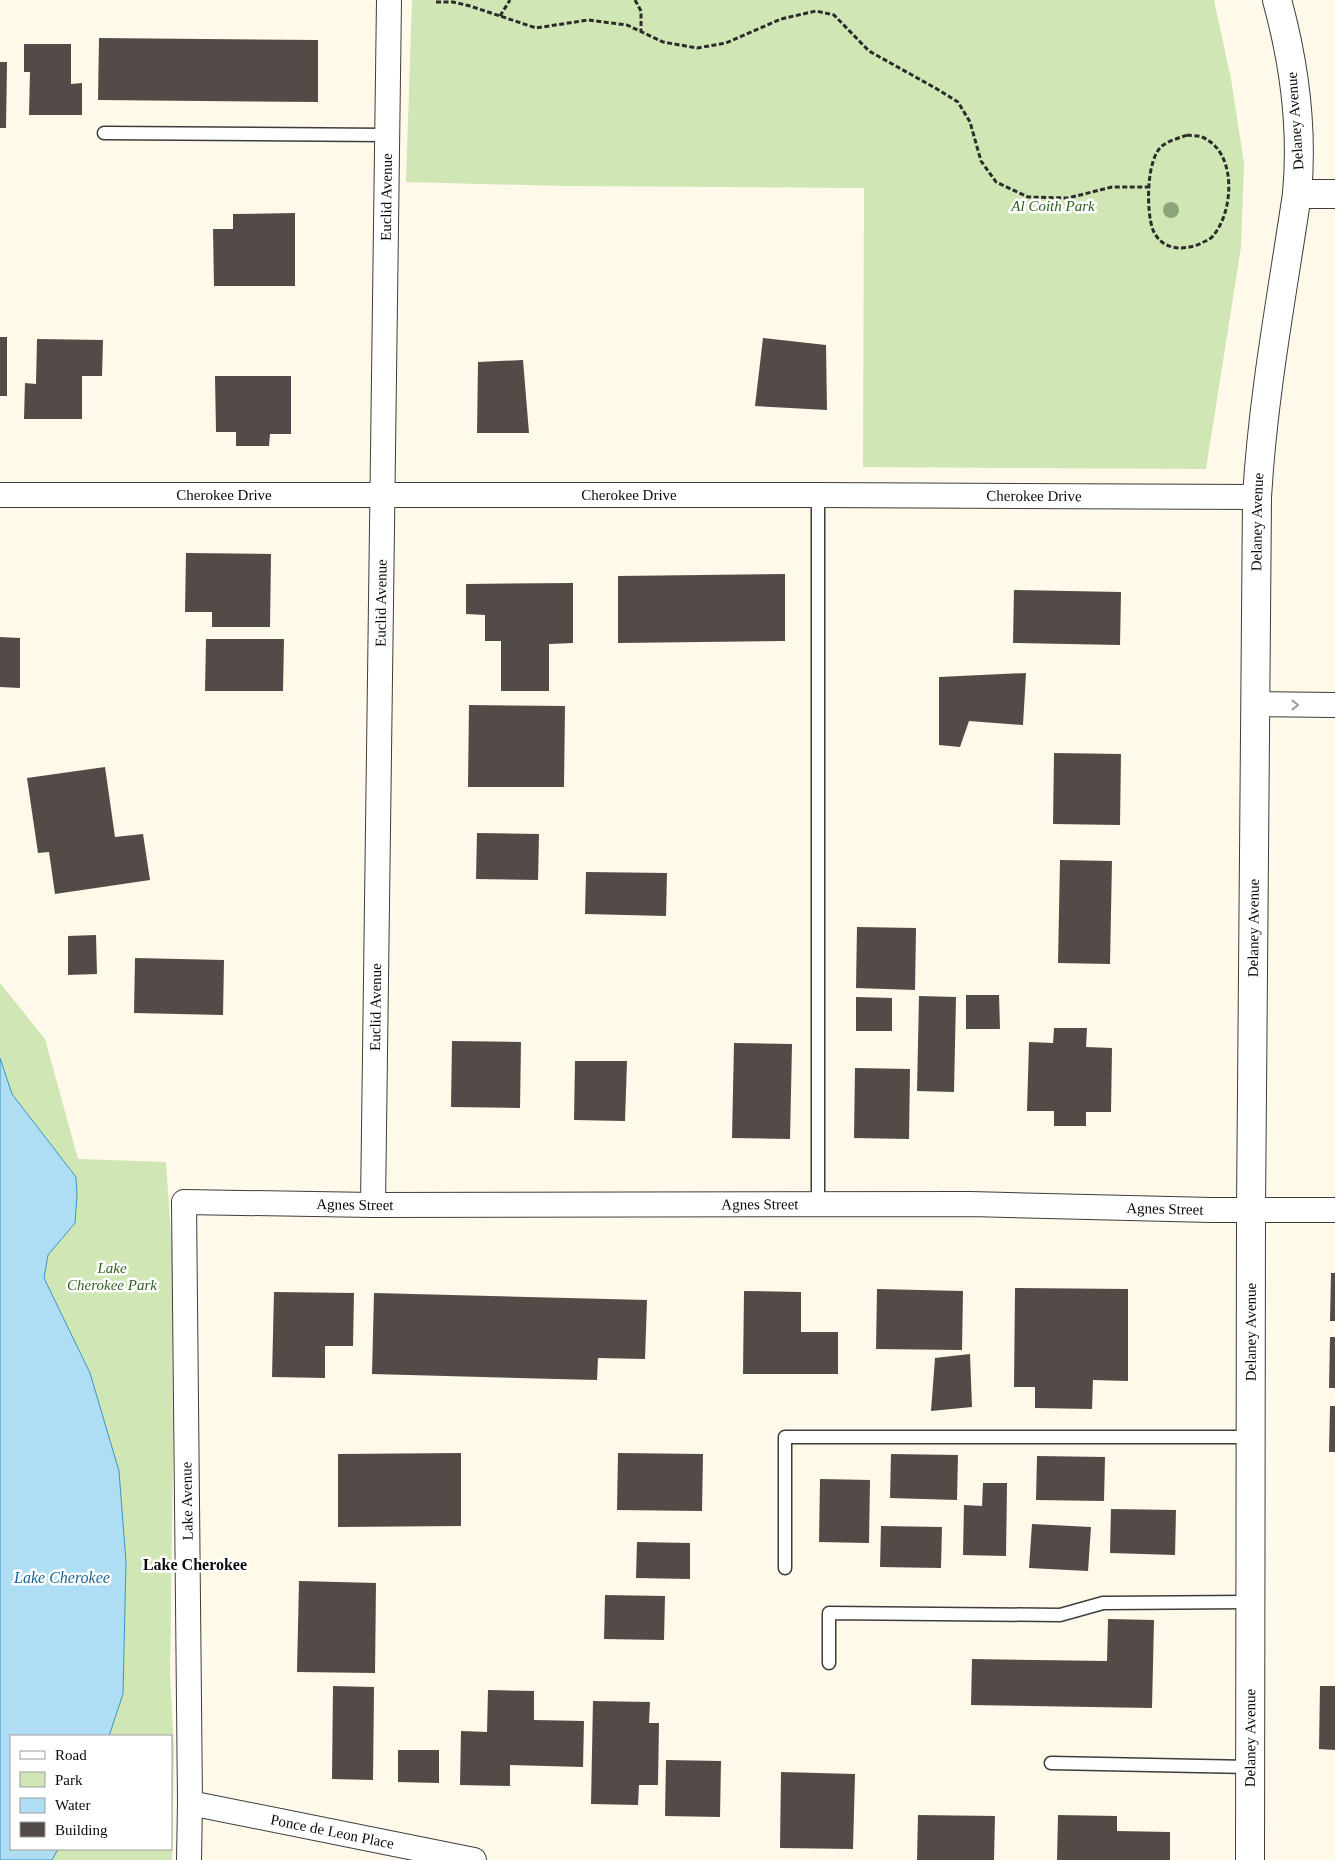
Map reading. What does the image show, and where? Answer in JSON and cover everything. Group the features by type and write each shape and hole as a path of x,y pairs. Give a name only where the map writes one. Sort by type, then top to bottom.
{"street":[{"name":"Euclid Avenue","path":"374,1205 389,0"},
{"name":"Delaney Avenue","path":"1250,1860 1251,1210 1258,497 1267,394 1300,167 1295,92 1283,2"},
{"path":"1297,194 1335,194"},
{"name":"Cherokee Drive","path":"0,496 818,495 1258,497"},
{"path":"1256,704 1335,705"},
{"name":"Agnes Street","path":"184,1202 374,1205 970,1204 1335,1210"},
{"name":"Lake Avenue","path":"184,1202 189,1860"},
{"name":"Ponce de Leon Place","path":"190,1802 474,1860"}],"lane":[{"path":"104,133 387,135"},
{"path":"818,495 818,1204"},
{"path":"785,1568 785,1437 1250,1437"},
{"path":"829,1663 829,1613 1060,1615 1103,1603 1250,1602"},
{"path":"1050,1763 1250,1767"}],"path":[{"path":"500,16 510,0"},
{"path":"635,0 641,11 641,32"},
{"path":"436,2 453,2 536,28 588,20 627,25 663,42 697,48 726,43 781,19 816,11 834,15 869,51 958,102 970,122 981,161 996,182 1028,198 1068,198 1112,187 1149,187"},
{"path":"1186,135 1202,137 1218,150 1226,166 1230,184 1227,204 1219,226 1210,239 1194,246 1180,249 1172,248 1160,241 1153,230 1148,204 1149,187 1154,158 1162,146 1186,135"}],"green space":[{"name":"Al Coith Park","path":"412,0 1214,0 1231,79 1244,163 1241,247 1206,469 863,467 864,188 563,186 406,182"},
{"name":"Lake Cherokee Park","path":"0,983 45,1039 78,1159 166,1162 172,1250 173,1456 170,1674 174,1750 172,1860 52,1860 57,1850 172,1850 172,1735 109,1735 123,1694 126,1562 119,1471 90,1373 43,1278 48,1255 75,1223 76,1177 12,1094 0,1058"}],"water":[{"name":"Lake Cherokee","path":"0,1058 12,1094 76,1177 75,1223 48,1255 44,1278 90,1373 119,1471 126,1562 123,1694 109,1735 10,1735 10,1850 57,1850 52,1860 0,1860"}],"building":[{"path":"99,38 318,40 318,102 98,100"},
{"path":"24,44 71,44 71,84 82,83 82,115 29,115 30,72 24,72"},
{"path":"0,62 7,62 6,128 0,128"},
{"path":"295,213 295,286 214,286 213,229 233,229 233,214"},
{"path":"0,337 7,337 7,396 0,396"},
{"path":"763,338 826,345 827,410 755,406"},
{"path":"37,339 103,340 102,376 82,376 82,419 24,419 25,383 36,384"},
{"path":"523,360 529,433 477,433 478,362"},
{"path":"215,376 291,376 291,434 270,434 269,446 236,446 236,432 216,432"},
{"path":"186,553 271,554 270,627 212,627 212,612 185,612"},
{"path":"785,574 785,641 618,643 618,576"},
{"path":"573,583 573,643 549,644 549,691 501,691 501,641 485,641 485,615 466,614 466,584"},
{"path":"1014,590 1121,592 1120,645 1013,643"},
{"path":"0,637 20,638 20,688 0,687"},
{"path":"206,639 284,639 283,691 205,691"},
{"path":"1026,673 1023,725 969,721 960,747 939,745 939,677"},
{"path":"469,705 565,706 564,787 468,787"},
{"path":"1054,753 1121,754 1120,825 1053,824"},
{"path":"105,767 115,837 143,834 150,880 55,894 49,852 38,853 27,778"},
{"path":"477,833 539,834 538,880 476,879"},
{"path":"1060,860 1112,861 1110,964 1058,963"},
{"path":"586,872 667,873 666,916 585,914"},
{"path":"857,927 916,928 915,990 856,988"},
{"path":"96,935 97,974 68,975 68,936"},
{"path":"135,958 224,960 223,1015 134,1013"},
{"path":"966,995 999,995 1000,1029 966,1029"},
{"path":"919,996 956,997 954,1092 917,1091"},
{"path":"856,997 892,998 892,1031 856,1031"},
{"path":"1054,1028 1087,1028 1086,1047 1112,1048 1111,1112 1086,1112 1086,1126 1054,1126 1054,1111 1027,1111 1029,1042 1053,1043"},
{"path":"452,1041 521,1042 520,1108 451,1107"},
{"path":"734,1043 792,1044 790,1139 732,1138"},
{"path":"575,1061 627,1061 625,1121 574,1120"},
{"path":"855,1068 910,1069 909,1139 854,1138"},
{"path":"1331,1273 1335,1273 1335,1321 1330,1321"},
{"path":"1015,1288 1128,1289 1128,1381 1093,1380 1092,1409 1035,1408 1035,1387 1014,1387"},
{"path":"877,1289 963,1291 962,1350 876,1349"},
{"path":"744,1291 801,1292 801,1332 838,1332 838,1374 743,1374"},
{"path":"274,1292 354,1293 353,1346 325,1346 325,1378 272,1377"},
{"path":"374,1293 647,1300 645,1359 598,1358 597,1380 372,1374"},
{"path":"1330,1337 1335,1337 1335,1388 1329,1388"},
{"path":"970,1354 972,1407 931,1411 935,1358"},
{"path":"1330,1406 1335,1406 1335,1452 1329,1452"},
{"path":"461,1453 461,1526 338,1527 338,1454"},
{"path":"618,1453 703,1454 702,1511 617,1510"},
{"path":"891,1454 958,1455 957,1500 890,1498"},
{"path":"1037,1456 1105,1457 1104,1501 1036,1500"},
{"path":"820,1479 870,1480 869,1543 819,1542"},
{"path":"983,1483 1007,1483 1006,1556 963,1555 964,1505 982,1506"},
{"path":"1111,1509 1176,1510 1175,1555 1110,1553"},
{"path":"1032,1524 1091,1527 1088,1571 1029,1568"},
{"path":"881,1526 942,1527 941,1568 880,1567"},
{"path":"637,1542 690,1543 690,1579 636,1578"},
{"path":"299,1581 376,1583 375,1673 297,1672"},
{"path":"605,1595 665,1596 664,1640 604,1639"},
{"path":"1108,1619 1154,1620 1152,1708 971,1705 972,1659 1107,1661"},
{"path":"333,1686 374,1687 373,1780 332,1779"},
{"path":"1320,1686 1335,1686 1335,1750 1319,1749"},
{"path":"488,1690 534,1691 534,1720 584,1721 583,1767 510,1765 510,1786 460,1785 461,1731 487,1732"},
{"path":"593,1701 650,1702 649,1723 659,1723 658,1785 639,1785 638,1805 591,1804"},
{"path":"398,1750 439,1750 439,1783 398,1782"},
{"path":"666,1760 721,1761 720,1817 665,1816"},
{"path":"781,1772 855,1774 853,1849 780,1848"},
{"path":"918,1815 995,1816 994,1860 917,1860"},
{"path":"1058,1815 1117,1816 1117,1831 1170,1832 1170,1860 1057,1860"}],"district":[{"name":"Lake Cherokee","path":"195,1564"}]}
